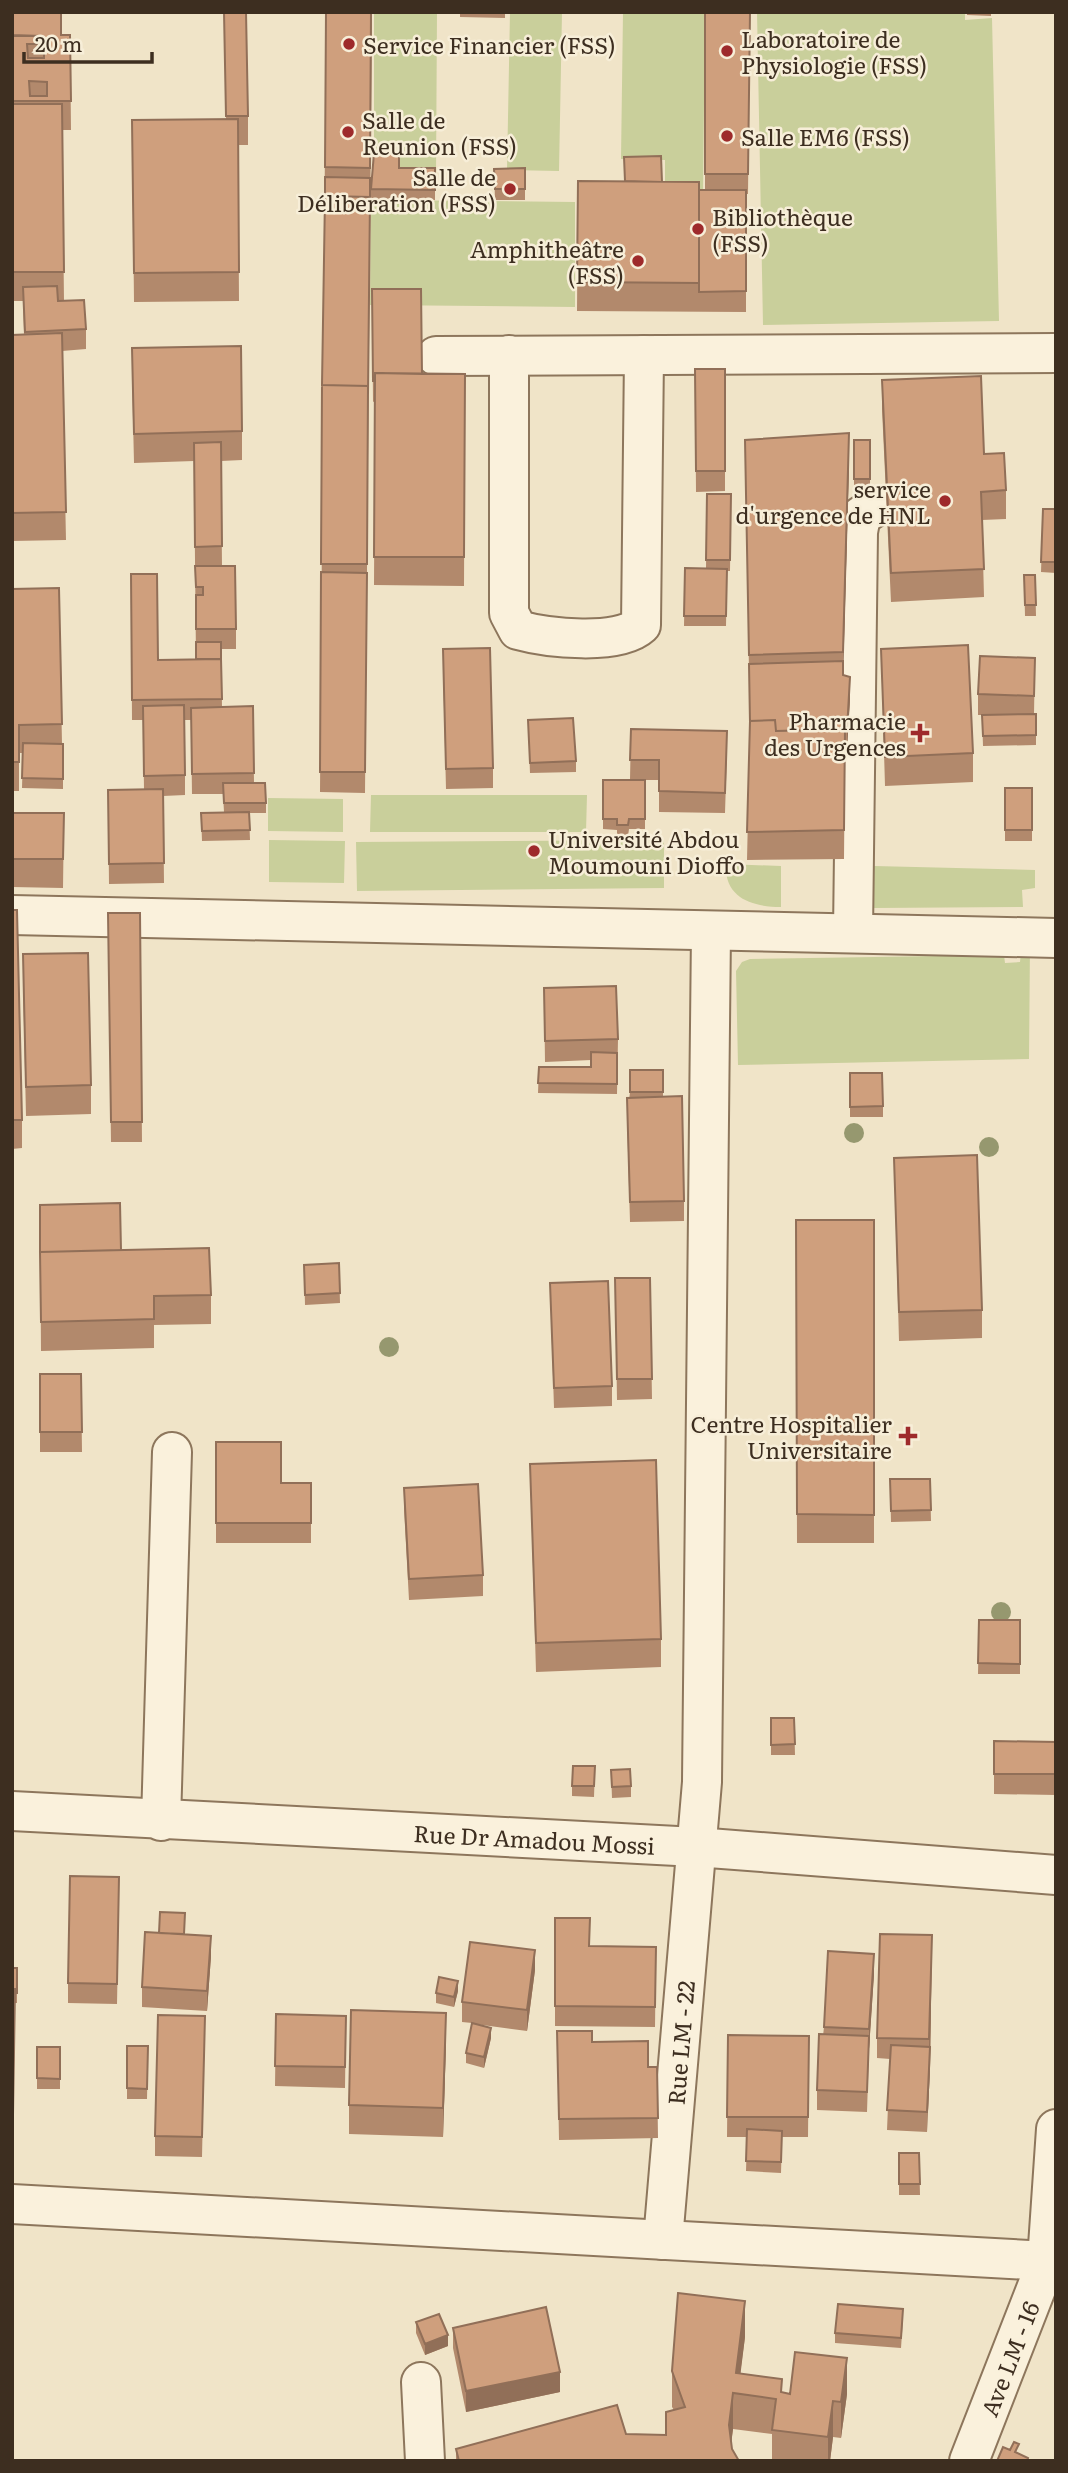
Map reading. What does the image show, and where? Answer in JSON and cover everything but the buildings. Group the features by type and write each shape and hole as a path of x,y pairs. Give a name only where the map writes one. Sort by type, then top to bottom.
{"street":[{"path":"436,356 1056,353"},
{"path":"509,355 509,613 517,630 538,635 612,637 631,634 640,625 644,355"},
{"path":"853,933 858,532 861,516 875,507"},
{"path":"12,915 1056,938"},
{"name":"Rue LM - 22","path":"663,2240 702,1782 711,931"},
{"path":"161,1821 172,1452"},
{"name":"Rue Dr Amadou Mossi","path":"12,1811 161,1821 696,1847 1056,1875"},
{"name":"Ave LM - 16","path":"969,2461 1047,2261 1056,2129"},
{"path":"12,2204 1047,2261"},
{"path":"421,2382 425,2461"}],"green space":[{"path":"374,12 437,12 436,177 400,177 400,161 374,161"},
{"path":"510,12 562,12 559,171 507,170"},
{"path":"623,12 705,12 703,193 665,193 665,160 621,159"},
{"path":"757,12 965,12 965,20 992,18 999,321 763,325"},
{"path":"371,200 575,202 575,307 370,305"},
{"path":"371,795 587,795 586,832 370,832"},
{"path":"268,798 343,799 343,832 268,831"},
{"path":"269,840 345,841 344,883 269,882"},
{"path":"664,840 664,888 357,891 356,842"},
{"path":"726,864 781,866 781,907 750,902 735,893 727,876"},
{"path":"874,866 1035,870 1035,888 1022,890 1023,907 874,908"},
{"path":"1022,942 1030,944 1029,1059 738,1065 736,971 742,962 750,959 1004,955 1005,963 1020,962"}],"place":[{"name":"Service Financier (FSS)","path":"349,44"},
{"name":"Laboratoire de Physiologie (FSS)","path":"727,51"},
{"name":"Salle de Reunion (FSS)","path":"348,132"},
{"name":"Salle EM6 (FSS)","path":"727,136"},
{"name":"Salle de Déliberation (FSS)","path":"510,189"},
{"name":"Bibliothèque (FSS)","path":"698,229"},
{"name":"Amphitheâtre (FSS)","path":"638,261"},
{"name":"service d'urgence de HNL","path":"945,501"},
{"name":"Pharmacie des Urgences","path":"920,733"},
{"name":"Université Abdou Moumouni Dioffo","path":"534,851"},
{"name":"Centre Hospitalier Universitaire","path":"908,1436"}]}
